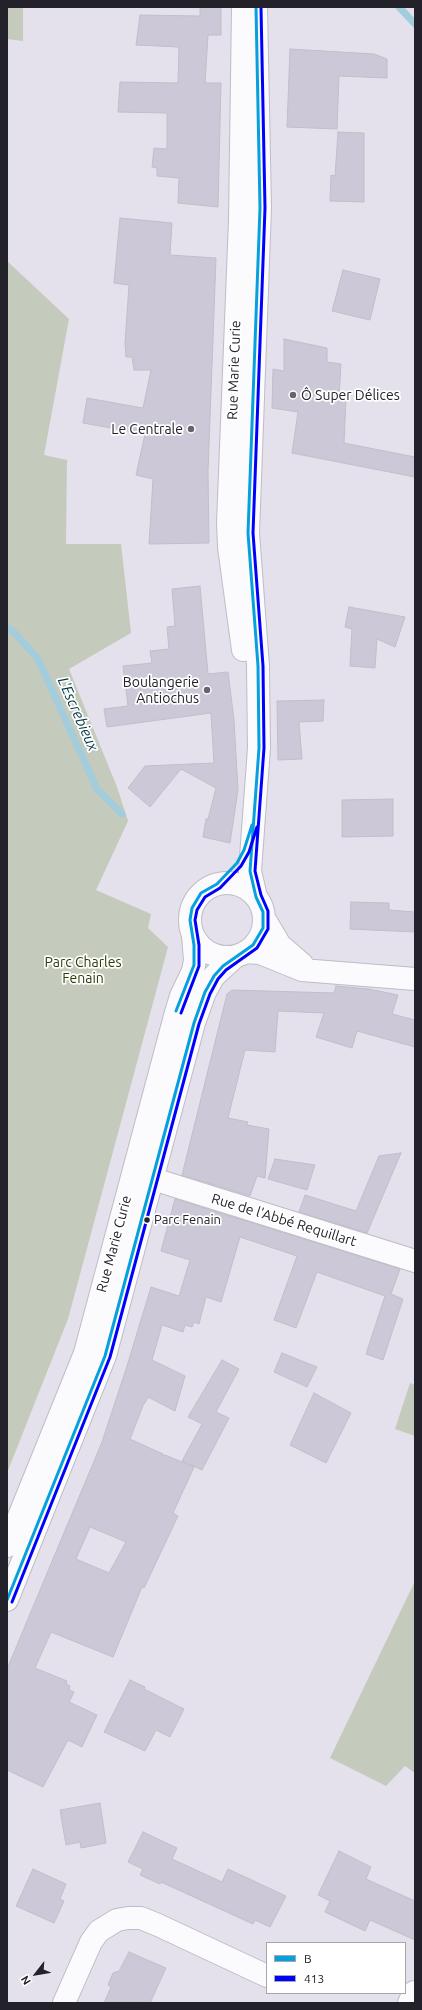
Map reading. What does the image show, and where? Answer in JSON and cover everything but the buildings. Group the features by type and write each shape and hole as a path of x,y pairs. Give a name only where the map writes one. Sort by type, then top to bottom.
{"street":[{"name":"Rue Marie Curie","path":"243,7 240,220 228,536 244,659 258,731"},
{"name":"Rue Marie Curie","path":"256,7 260,208 248,533 258,666 258,773 250,871 256,897"},
{"name":"Rue Marie Curie","path":"217,884 241,857 253,822"},
{"path":"319,971 303,965 284,950 271,932 264,918 262,907 256,897 247,889 236,884 217,884 206,889 194,902 190,920 193,936 200,945 214,954 225,957 260,953 296,969 319,971 415,979"},
{"path":"241,954 253,945 259,937 264,918"},
{"name":"Rue Marie Curie","path":"7,1546 85,1353 175,1016 181,996 193,971 195,960 193,936"},
{"name":"Rue Marie Curie","path":"7,1600 100,1374 194,1023 205,992 214,976 241,954"},
{"name":"Rue de l'Abbé Requillart","path":"152,1179 415,1261"},
{"path":"64,2003 91,1942 99,1931 117,1920 128,1918 141,1918 158,1925 266,1976"}],"green space":[{"path":"7,7 23,7 23,41 7,39"},
{"name":"Parc Charles Fenain","path":"7,261 69,319 44,455 67,460 66,544 121,544 131,633 69,669 117,787 128,821 96,890 151,914 148,928 168,947 68,1319 7,1473"},
{"path":"410,1383 415,1385 415,1436 395,1429"},
{"path":"415,1581 415,1773 405,1766 386,1786 330,1758"}],"waterway":[{"name":"L'Escrebieux","path":"399,7 415,24"},
{"name":"L'Escrebieux","path":"7,628 13,631 38,659 97,789 122,814"}],"transit line":[{"name":"B","path":"7,1600 105,1356 194,1023 205,992 214,976 223,966 253,945 263,928 263,912 256,897 250,871 259,748 258,666 248,533 260,208 256,7"},
{"name":"413","path":"12,1602 110,1357 199,1024 210,994 218,979 226,970 257,948 268,929 268,911 261,895 255,871 264,748 263,666 253,533 265,208 261,7"},
{"name":"B","path":"176,1011 194,965 194,945 190,920 192,908 201,893 217,884 237,863 244,850 252,825"},
{"name":"413","path":"181,1013 199,966 199,945 195,920 197,910 205,897 220,888 241,866 249,852 257,827"}],"place":[{"name":"Ô Super Délices","path":"293,395"},
{"name":"Le Centrale","path":"191,429"},
{"name":"Boulangerie Antiochus","path":"207,690"},
{"name":"Parc Fenain","path":"147,1220"}]}
